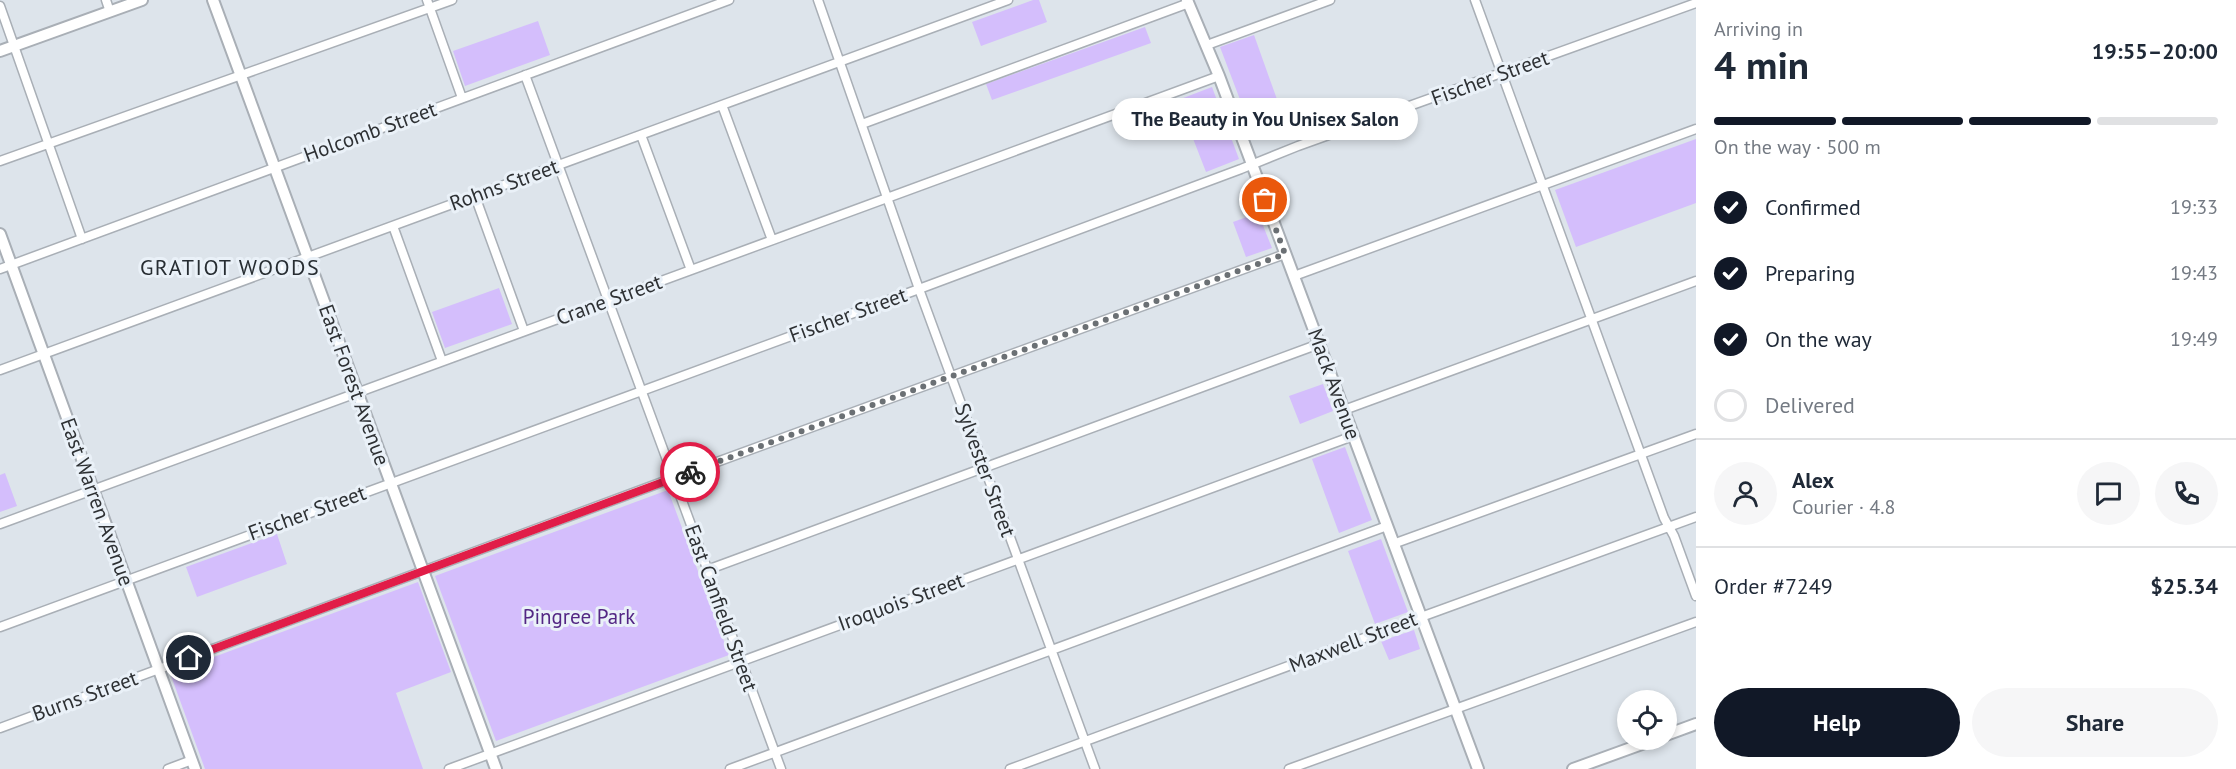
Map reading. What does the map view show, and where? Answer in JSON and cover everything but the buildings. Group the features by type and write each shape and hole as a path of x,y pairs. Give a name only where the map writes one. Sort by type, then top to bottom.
{"main road":[{"path":"0,51 142,0"},
{"name":"East Forest Avenue","path":"213,0 496,769"},
{"name":"Mack Avenue","path":"1188,2 1219,76 1478,769"},
{"name":"East Warren Avenue","path":"0,234 194,765"},
{"path":"1677,731 1696,724"},
{"path":"1573,769 1625,750"}],"street":[{"path":"106,0 110,12"},
{"path":"0,161 429,4 452,0"},
{"name":"Holcomb Street","path":"0,269 729,0"},
{"name":"Sylvester Street","path":"818,0 919,289 1095,769"},
{"name":"Rohns Street","path":"0,370 1008,0"},
{"path":"1207,45 1330,0"},
{"path":"1475,0 1641,454 1696,596"},
{"path":"862,124 1188,2"},
{"name":"Fischer Street","path":"0,627 919,289 1298,146 1696,3"},
{"path":"429,4 462,99"},
{"path":"0,6 82,238"},
{"name":"East Canfield Street","path":"525,75 781,769"},
{"name":"Crane Street","path":"0,524 1219,76"},
{"path":"722,105 772,240"},
{"path":"1294,276 1696,129"},
{"path":"641,135 691,270"},
{"path":"475,196 524,331"},
{"path":"393,226 442,361"},
{"name":"Burns Street","path":"0,728 1285,254"},
{"path":"1344,410 1696,281"},
{"path":"708,570 1319,344"},
{"path":"1394,544 1696,434"},
{"name":"Iroquois Street","path":"449,769 1353,436"},
{"name":"Maxwell Street","path":"1010,769 1421,616 1696,517"},
{"path":"730,769 1387,526"},
{"path":"1289,769 1696,622"},
{"path":"168,769 194,765"}],"green space":[{"path":"1033,0 1039,0 1047,22 981,46 972,22"},
{"path":"538,21 550,55 465,86 453,51"},
{"path":"1145,27 1151,43 992,100 986,84"},
{"path":"1254,35 1284,119 1252,131 1220,47"},
{"path":"1212,87 1239,159 1206,172 1178,100"},
{"path":"1696,139 1696,203 1576,247 1555,190"},
{"path":"1258,213 1272,248 1246,257 1233,222"},
{"path":"499,288 512,324 445,348 432,312"},
{"path":"1323,384 1333,411 1300,424 1289,396"},
{"path":"1345,447 1372,520 1339,533 1312,459"},
{"path":"5,473 17,506 0,512 0,475"},
{"name":"Pingree Park","path":"668,490 729,655 496,741 435,576"},
{"path":"277,534 287,564 197,597 186,567"},
{"path":"1381,539 1408,612 1375,624 1348,551"},
{"path":"418,582 451,672 396,693 423,769 205,769 170,673"},
{"path":"1414,630 1420,649 1389,660 1381,641"}],"way so far":[{"path":"690,472 1285,254 1265,200"}],"place":[{"name":"The Beauty in You Unisex Salon","path":"1265,200"}],"district":[{"name":"GRATIOT WOODS","path":"230,267"}],"route":[{"path":"189,658 690,472"}]}
